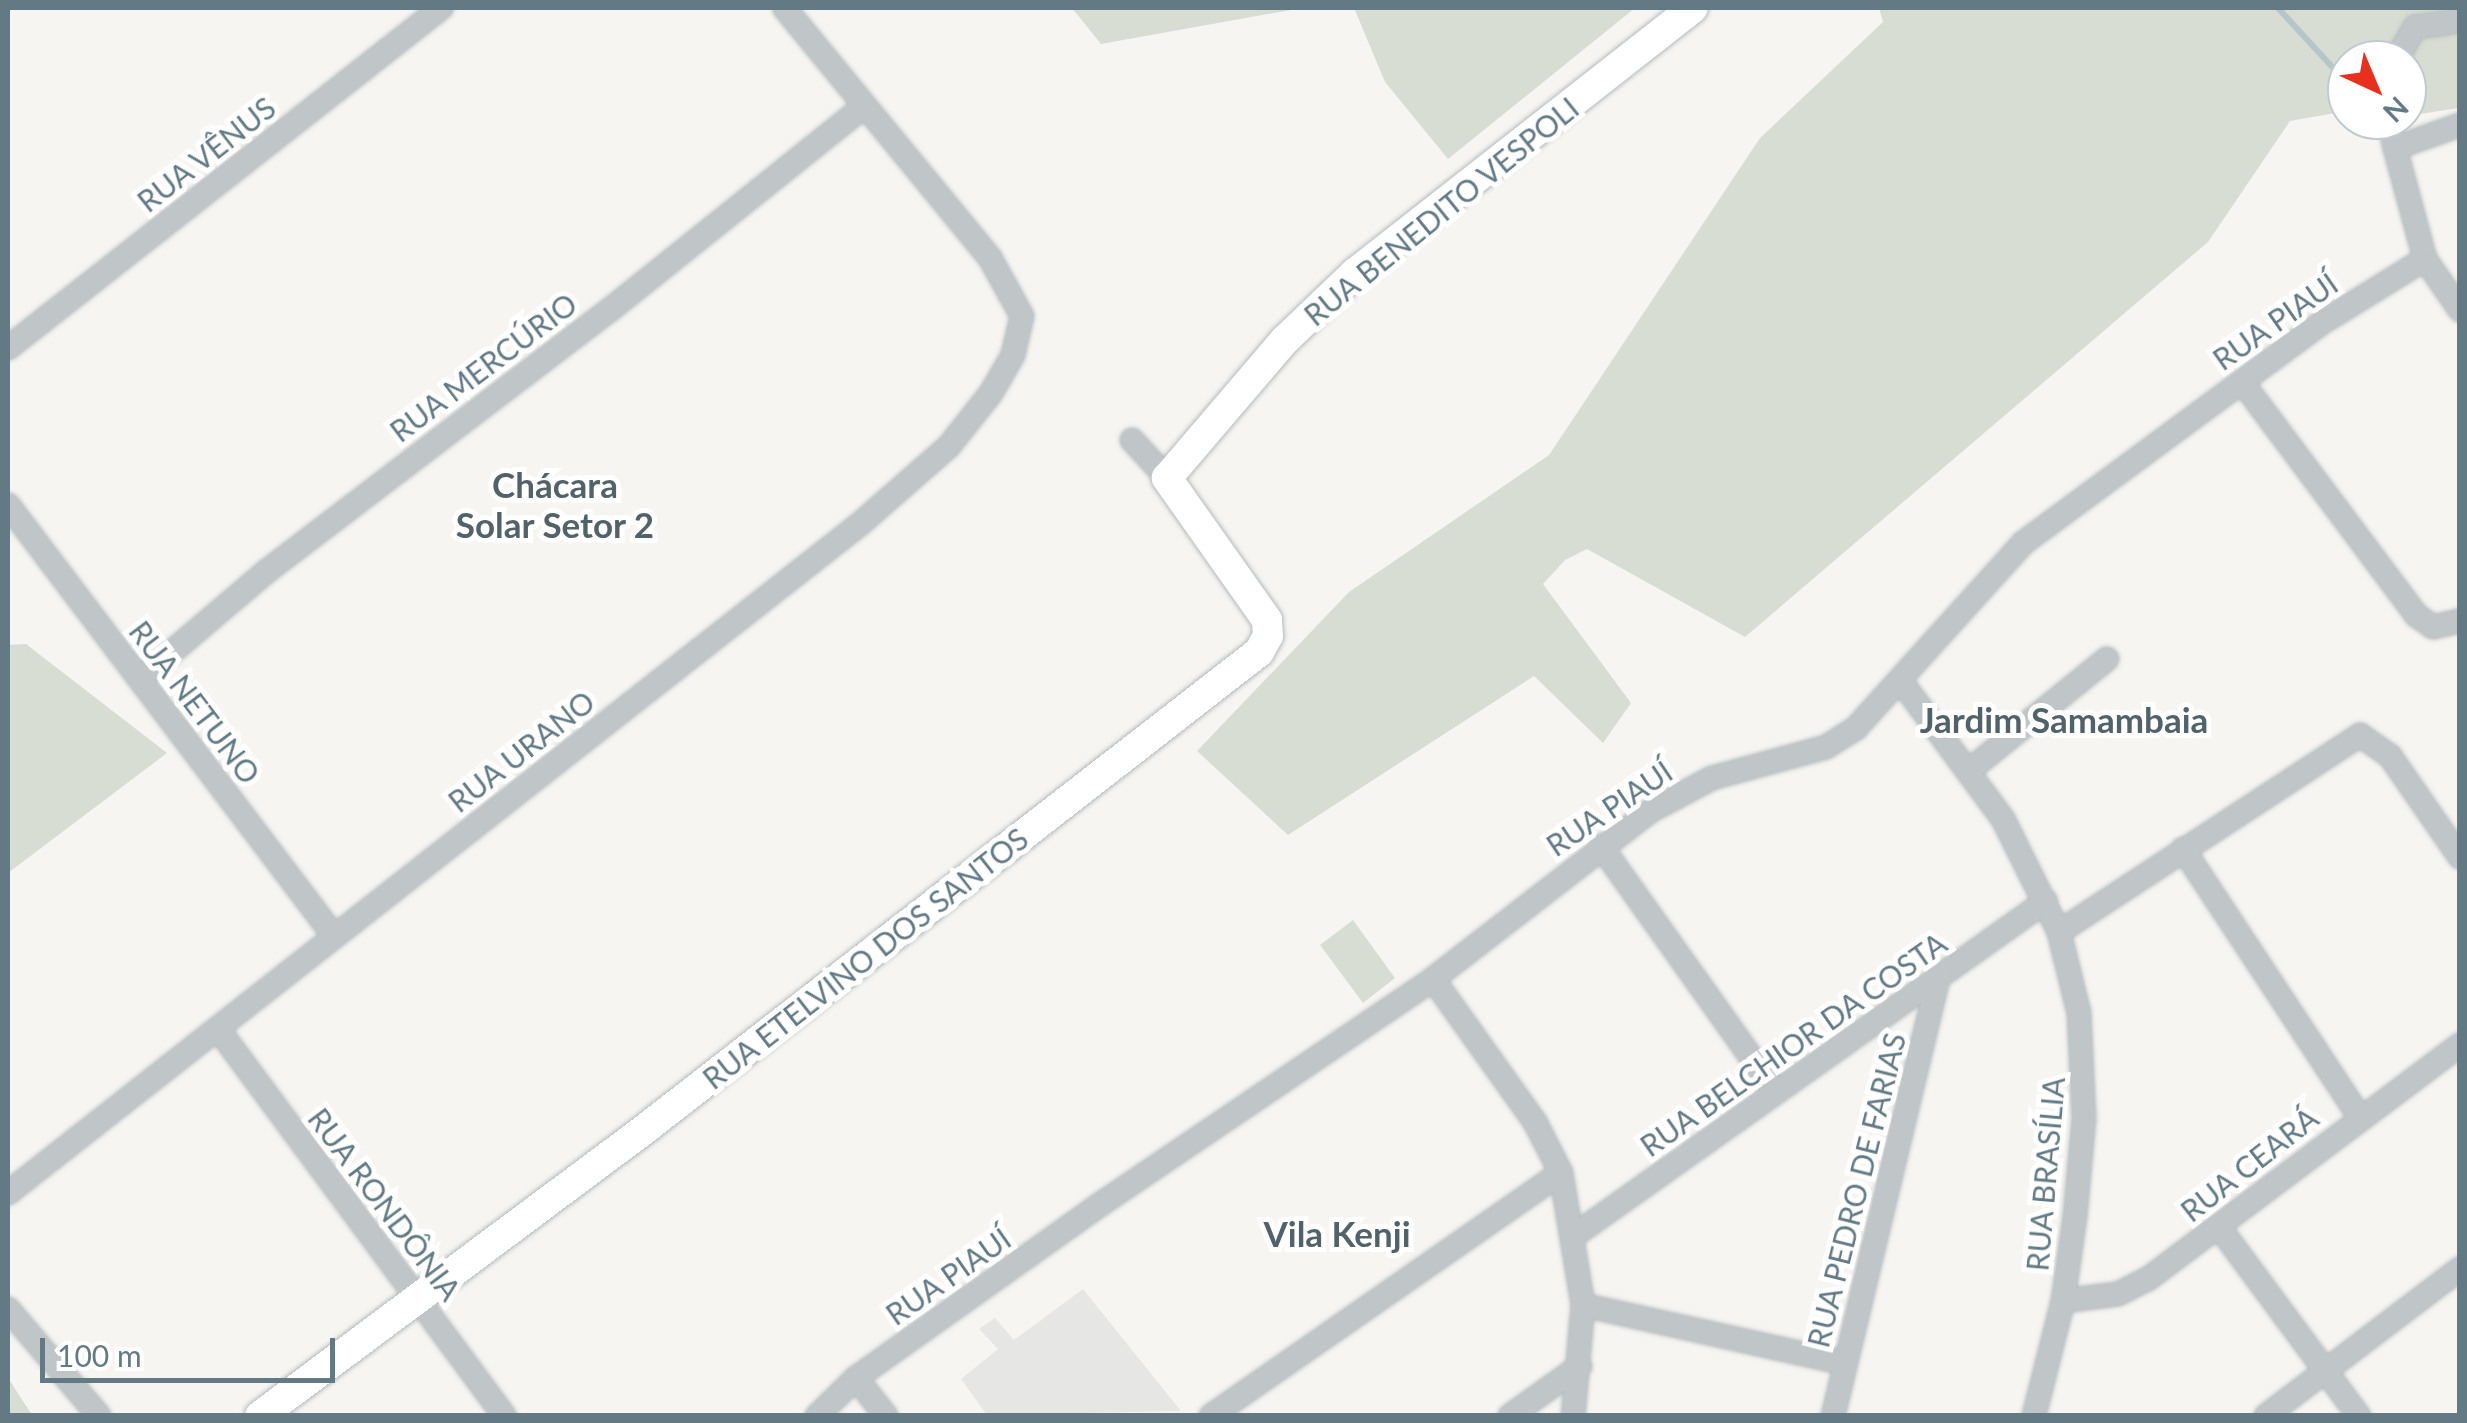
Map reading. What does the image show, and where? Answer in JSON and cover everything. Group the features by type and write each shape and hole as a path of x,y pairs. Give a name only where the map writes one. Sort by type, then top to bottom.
{"street":[{"name":"RUA VÊNUS","path":"8,348 441,8"},
{"path":"785,8 864,106"},
{"name":"RUA BENEDITO VESPOLI","path":"1168,478 1285,340 1355,274 1692,8"},
{"path":"2408,40 2416,27 2460,21"},
{"name":"RUA URANO","path":"8,1193 860,524 949,446 1013,355 1022,316 990,258 864,106"},
{"name":"RUA MERCÚRIO","path":"140,678 267,571 611,309 864,106"},
{"path":"2396,148 2460,125"},
{"path":"2394,140 2424,259 2460,310"},
{"name":"RUA PIAUÍ","path":"817,1416 856,1378 1433,980 1601,846 1712,778 1826,748 1903,684 1963,605 2023,542 2242,382 2424,259"},
{"path":"2242,382 2425,623 2440,628 2460,620"},
{"name":"RUA ETELVINO DOS SANTOS","path":"260,1416 1259,652 1268,636 1267,620 1168,478 1132,440"},
{"name":"RUA NETUNO","path":"8,504 334,936"},
{"path":"1971,770 2107,659"},
{"name":"RUA BRASÍLIA","path":"1903,684 1971,770 2046,902 2059,932 2084,1062 2063,1301 2034,1416"},
{"path":"2059,932 2346,740 2360,735 2380,745 2460,857"},
{"path":"1601,846 1775,1091"},
{"path":"2183,849 2359,1116"},
{"name":"RUA BELCHIOR DA COSTA","path":"1575,1236 2046,902"},
{"name":"RUA PEDRO DE FARIAS","path":"1832,1416 1938,979"},
{"path":"1433,980 1535,1122 1561,1173 1575,1236 1583,1306 1572,1416"},
{"name":"RUA RONDÔNIA","path":"218,1029 504,1416"},
{"name":"RUA CEARÁ","path":"2063,1301 2133,1287 2219,1227 2359,1116 2460,1046"},
{"path":"1211,1416 1561,1173"},
{"path":"2219,1227 2360,1416"},
{"path":"2266,1416 2460,1269"},
{"path":"1583,1306 1845,1364"},
{"path":"8,1309 98,1416"},
{"path":"1510,1416 1580,1366"},
{"path":"856,1378 886,1416"}],"shaded area":[{"path":"1072,8 1302,8 1101,44"},
{"path":"1354,8 1635,8 1448,159 1385,82"},
{"path":"1879,8 2459,8 2459,108 2427,113 2427,40 2327,40 2327,115 2290,121 2208,242 1745,637 1587,549 1565,560 1543,584 1631,703 1603,743 1534,676 1288,835 1197,751 1349,592 1549,455 1760,138 1883,22"},
{"path":"26,644 167,753 8,873 8,645"},
{"path":"1353,920 1395,978 1363,1003 1320,945"},
{"path":"1083,1289 1181,1411 987,1415 961,1379 998,1349 979,1329 995,1318 1014,1340"},
{"path":"8,1378 32,1415 8,1415"}],"waterway":[{"path":"2278,8 2327,61"}],"district":[{"name":"Chácara Solar Setor 2","path":"555,504"},
{"name":"Jardim Samambaia","path":"2064,719"},
{"name":"Vila Kenji","path":"1337,1233"}]}
